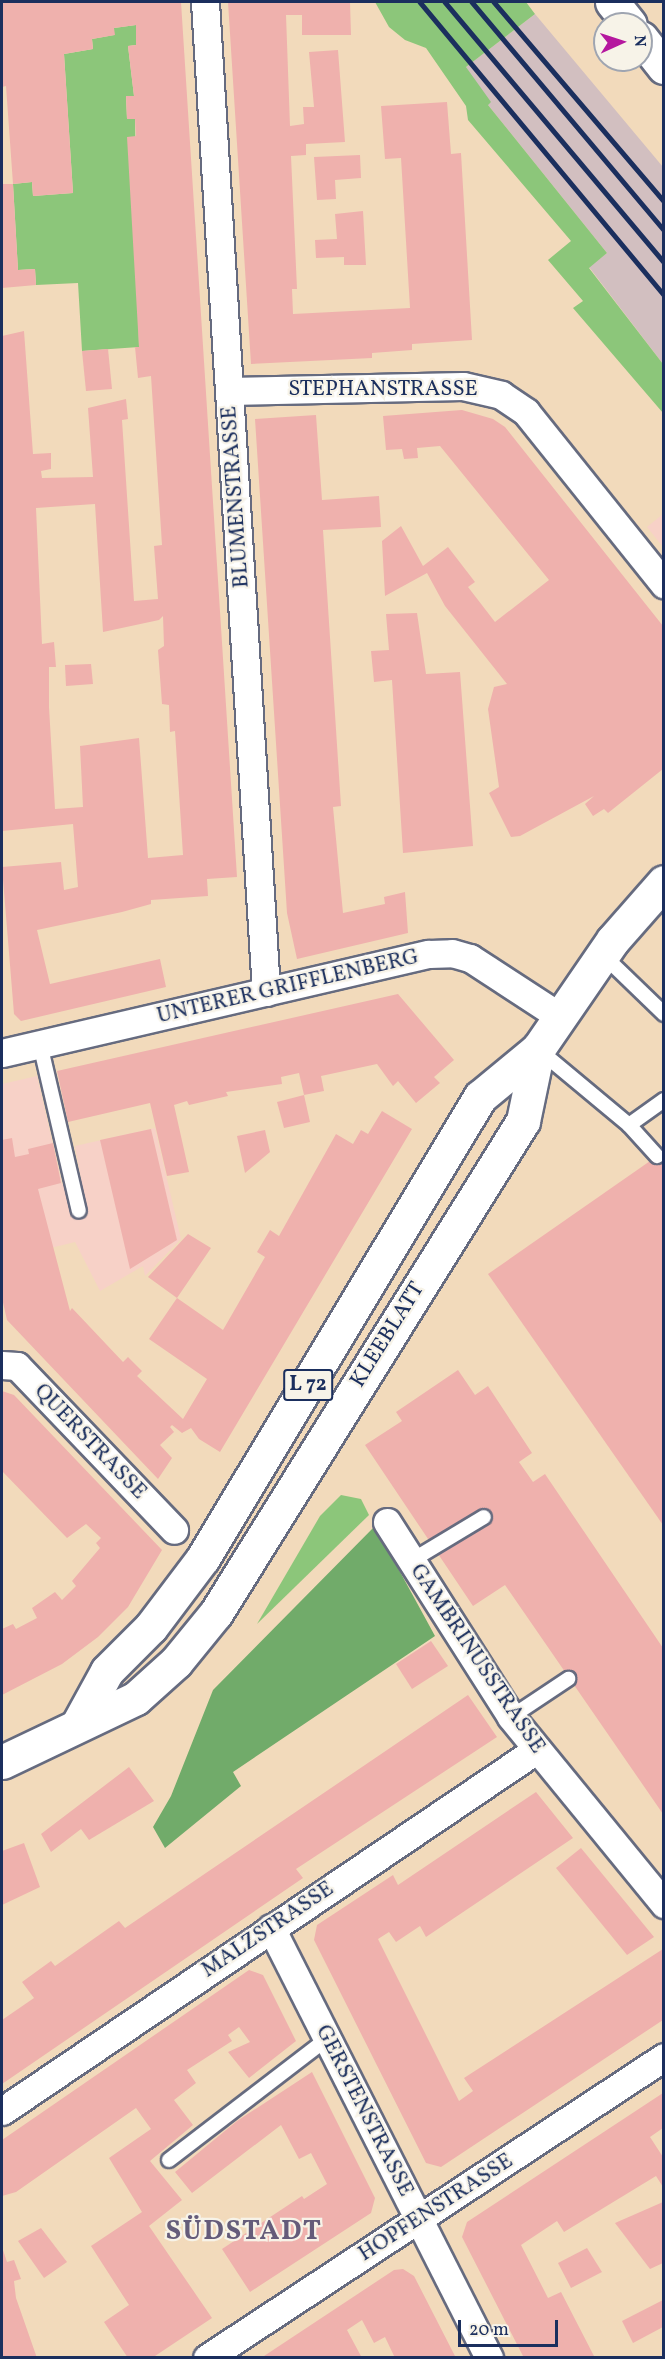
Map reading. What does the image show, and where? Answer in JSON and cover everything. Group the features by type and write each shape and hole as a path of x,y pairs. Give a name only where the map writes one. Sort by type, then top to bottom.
{"main road":[{"path":"653,54 663,67"},
{"name":"KLEEBLATT","path":"78,1724 107,1671 151,1627 203,1558 480,1097 538,1049 603,955 663,882"},
{"name":"KLEEBLATT","path":"2,1762 136,1698 176,1662 216,1613 523,1121 538,1049"}],"street":[{"name":"BLUMENSTRASSE","path":"205,2 266,992"},
{"name":"STEPHANSTRASSE","path":"229,391 463,386 501,395 526,412 663,584"},
{"name":"UNTERER GRIFFLENBERG","path":"2,1053 429,954 452,953 470,958 559,1016"},
{"name":"QUERSTRASSE","path":"2,1365 17,1366 174,1530"},
{"name":"GAMBRINUSSTRASSE","path":"387,1522 511,1718 663,1904"},
{"name":"MALZSTRASSE","path":"2,2111 536,1750"},
{"name":"GERSTENSTRASSE","path":"271,1928 489,2358"},
{"name":"HOPFENSTRASSE","path":"207,2358 663,2057"}],"lane":[{"path":"603,955 663,1014"},
{"path":"39,1044 79,1211"},
{"path":"538,1049 629,1125 657,1156"},
{"path":"629,1125 663,1100"},
{"path":"411,1561 484,1517"},
{"path":"511,1718 568,1679"},
{"path":"169,2160 328,2038"}],"shaded area":[{"path":"535,14 663,167 663,364 589,267 607,253 488,105 466,67"},
{"path":"663,514 663,547 647,527"},
{"path":"37,1076 62,1184 81,1179 75,1146 155,1128 181,1239 145,1276 143,1266 100,1291 75,1242 2,1260 2,1084"}],"green space":[{"path":"375,2 526,2 535,14 466,67 491,102 488,105 607,253 589,268 663,364 663,413 573,308 583,301 548,260 571,241 468,120 466,106 426,48 405,40 389,27"},
{"path":"136,25 136,45 128,46 134,96 126,97 127,119 135,119 139,347 82,351 78,283 36,285 35,269 18,270 13,184 32,182 33,196 73,193 64,54 93,49 92,39 114,35 114,28"},
{"path":"341,1495 361,1499 369,1515 257,1624 320,1516"},
{"path":"375,1526 435,1636 233,1772 241,1786 165,1848 153,1827 171,1796 213,1690"}],"building":[{"path":"2,2 181,2 237,877 207,879 208,896 151,900 151,904 122,912 37,930 50,984 160,959 166,987 21,1021 14,1014 2,867 61,862 64,890 78,887 73,824 2,831 2,336 24,331 33,454 51,453 51,469 41,471 42,478 93,477 88,408 126,399 128,419 122,420 134,601 158,599 154,546 162,545 151,376 138,378 135,347 139,347 127,137 136,136 135,119 127,119 126,96 134,96 128,46 136,45 136,25 114,28 115,35 92,39 93,49 64,54 73,193 33,196 32,182 13,184 6,86 2,87","holes":["95,504 103,632 159,620 163,616 164,646 158,650 162,704 169,705 170,732 175,731 183,855 148,858 139,738 80,746 83,807 55,809 49,667 56,667 54,642 42,644 36,508"]},
{"path":"228,2 350,2 351,35 302,35 302,15 286,15 290,126 304,124 303,107 314,107 309,52 338,50 345,142 306,144 306,155 291,156 297,289 292,289 293,314 410,308 401,158 385,159 381,106 447,102 451,154 461,153 472,340 412,344 412,350 372,353 372,358 251,364"},
{"path":"360,155 361,178 335,180 336,199 317,200 314,157"},
{"path":"2,184 13,184 18,270 35,269 36,285 2,288"},
{"path":"363,211 366,265 344,265 344,257 316,258 315,240 337,239 335,214"},
{"path":"108,349 112,389 86,391 82,351"},
{"path":"462,410 493,419 505,427 663,626 663,769 608,813 604,809 593,816 585,804 594,796 520,836 511,837 489,793 499,787 488,709 494,687 507,684 445,606 427,573 385,596 382,541 401,526 423,566 448,547 475,582 468,587 495,622 549,580 440,446 417,448 418,458 404,459 402,449 386,450 383,416"},
{"path":"316,415 322,500 379,496 381,527 323,530 341,806 333,807 343,913 385,904 384,897 405,892 408,933 297,959 287,913 255,419"},
{"path":"417,613 426,674 460,672 473,846 403,853 392,680 374,682 371,651 389,650 386,614"},
{"path":"91,664 93,684 66,686 65,665"},
{"path":"398,994 454,1060 434,1077 440,1083 416,1103 398,1081 393,1086 377,1064 321,1076 324,1091 304,1095 299,1073 281,1077 282,1084 226,1092 228,1096 189,1105 187,1101 174,1105 189,1172 167,1176 150,1103 68,1122 57,1071"},
{"path":"304,1095 310,1122 284,1128 277,1102"},
{"path":"382,1111 412,1129 220,1452 199,1439 191,1428 182,1433 172,1425 170,1427 174,1432 160,1445 172,1458 158,1479 7,1320 2,1298 2,1140 12,1138 15,1157 29,1154 28,1149 53,1143 61,1183 38,1189 70,1311 72,1308 123,1362 128,1357 142,1371 137,1376 183,1419 207,1379 149,1339 177,1298 223,1330 265,1257 257,1252 270,1230 279,1236 336,1134 353,1144 361,1130 368,1134"},
{"path":"151,1129 177,1240 130,1269 100,1140"},
{"path":"265,1130 270,1152 245,1173 237,1136"},
{"path":"663,1152 663,1525 488,1274"},
{"path":"188,1234 211,1248 177,1298 148,1277"},
{"path":"458,1370 475,1395 488,1386 532,1453 519,1462 533,1482 545,1474 663,1648 663,1814 505,1585 473,1606 365,1445 402,1421 396,1412"},
{"path":"2,1391 14,1395 162,1550 128,1607 98,1637 62,1664 2,1695 2,1629 13,1624 16,1629 37,1618 32,1608 55,1592 62,1600 76,1586 72,1581 100,1548 96,1543 101,1538 86,1524 67,1538 2,1471"},
{"path":"431,1641 448,1666 412,1689 396,1664"},
{"path":"468,1695 497,1737 296,1869 303,1878 2,2084 2,2020 34,1998 22,1982 51,1961 55,1966 119,1921 125,1928"},
{"path":"129,1767 154,1801 89,1840 81,1829 51,1852 41,1834"},
{"path":"536,1792 573,1838 426,1937 420,1926 396,1942 389,1932 378,1939 459,2101 473,2091 464,2078 663,1949 663,2020 441,2167 426,2163 314,1940 317,1925 393,1875 398,1885"},
{"path":"24,1843 40,1887 2,1905 2,1851"},
{"path":"581,1848 654,1937 627,1955 556,1868"},
{"path":"249,1970 263,1975 296,2041 249,2078 228,2052 250,2042 239,2027 228,2035 232,2041 187,2070 196,2083 174,2100 193,2125 150,2161 182,2200 149,2226 212,2318 152,2358 128,2358 104,2322 129,2305 91,2246 142,2212 109,2158 151,2129 136,2108 16,2192 2,2196 2,2140"},
{"path":"312,2072 375,2198 371,2213 250,2292 222,2249 302,2196 304,2199 327,2184 311,2153 299,2159 281,2125 192,2193 175,2172 237,2121"},
{"path":"663,2093 663,2128 650,2137 663,2157 663,2187 656,2176 564,2232 557,2221 521,2245 548,2298 561,2292 595,2358 524,2358 462,2237 467,2222"},
{"path":"663,2202 663,2263 650,2269 615,2223"},
{"path":"41,2228 67,2262 44,2278 18,2241"},
{"path":"2,2247 7,2262 14,2260 21,2279 14,2281 16,2298 37,2358 2,2358"},
{"path":"587,2248 602,2272 571,2288 558,2263"},
{"path":"403,2269 414,2276 456,2358 395,2358 385,2337 374,2343 362,2320 347,2330 362,2358 261,2358 394,2270"},
{"path":"663,2300 663,2327 633,2343 622,2321"}],"railway":[{"path":"420,2 664,295"},
{"path":"445,2 664,262"},
{"path":"472,2 664,230"},
{"path":"494,2 664,201"}],"district":[{"name":"SÜDSTADT","path":"244,2232"}]}
